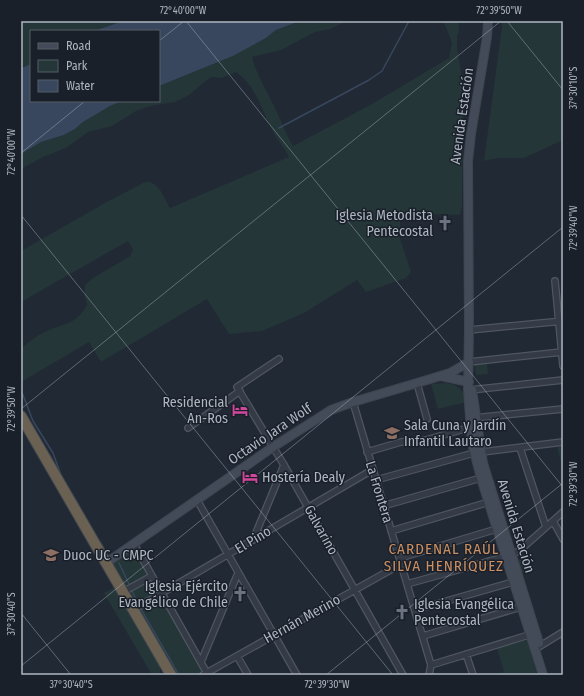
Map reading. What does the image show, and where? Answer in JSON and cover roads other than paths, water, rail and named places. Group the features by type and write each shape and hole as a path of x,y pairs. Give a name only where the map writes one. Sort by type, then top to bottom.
{"highway":[{"path":"21,416 171,675"}],"main road":[{"name":"Avenida Estación","path":"488,21 487,38 468,161 469,362 472,421 481,478 500,528"},
{"path":"440,376 456,370 469,362"},
{"name":"Octavio Jara Wolf","path":"106,563 273,447 331,410 352,402 440,376 470,387"},
{"name":"Avenida Estación","path":"478,452 483,463 500,528 533,634 543,675"},
{"name":"Avenida Estación","path":"508,555 513,582 521,607 533,634"},
{"name":"Avenida Estación","path":"537,648 548,675"}],"street":[{"path":"555,280 561,321 563,366"},
{"path":"469,330 561,321"},
{"path":"469,362 562,352"},
{"path":"188,428 279,359"},
{"path":"470,387 563,380"},
{"path":"417,383 427,419"},
{"name":"Galvarino","path":"238,389 284,465 403,675"},
{"name":"La Frontera","path":"352,402 431,665"},
{"path":"367,452 401,442 426,440 472,421 563,409"},
{"path":"376,480 478,452 563,442"},
{"path":"520,448 546,527"},
{"path":"252,540 284,465"},
{"name":"El Pino","path":"133,610 372,470"},
{"path":"383,506 481,478"},
{"path":"197,500 297,675"},
{"path":"391,531 489,502"},
{"path":"407,584 519,551 563,512"},
{"path":"553,521 563,539"},
{"name":"Hernán Merino","path":"206,674 355,590 400,561 500,528"},
{"path":"134,544 206,674"},
{"path":"200,662 238,573"},
{"path":"123,592 152,576"},
{"path":"415,610 513,582"},
{"path":"423,636 521,607"},
{"path":"428,675 431,665 533,634"},
{"path":"537,648 563,634"},
{"path":"466,654 473,675"},
{"path":"237,656 248,675"}],"water":[{"path":"123,21 300,21 276,30 266,38 233,56 160,86 160,30 97,30"},
{"path":"30,64 30,102 120,102 83,122 75,129 64,135 41,142 21,154 21,68"}],"waterway":[{"path":"279,128 369,80 382,71 409,21"},
{"path":"21,390 33,421 53,453 62,478"},
{"path":"75,499 79,506"},
{"path":"100,542 103,547"},
{"path":"119,563 129,584"},
{"path":"132,591 138,603"},
{"path":"141,609 179,675"}],"place":[{"name":"Iglesia Metodista Pentecostal","path":"445,223"},
{"name":"Residencial An-Ros","path":"240,410"},
{"name":"Sala Cuna y Jardín Infantil Lautaro","path":"392,433"},
{"name":"Hostería Dealy","path":"250,477"},
{"name":"Duoc UC - CMPC","path":"51,555"},
{"name":"Iglesia Ejército Evangélico de Chile","path":"240,594"},
{"name":"Iglesia Evangélica Pentecostal","path":"402,612"}],"district":[{"name":"CARDENAL RAÚL SILVA HENRÍQUEZ","path":"444,558"}]}
